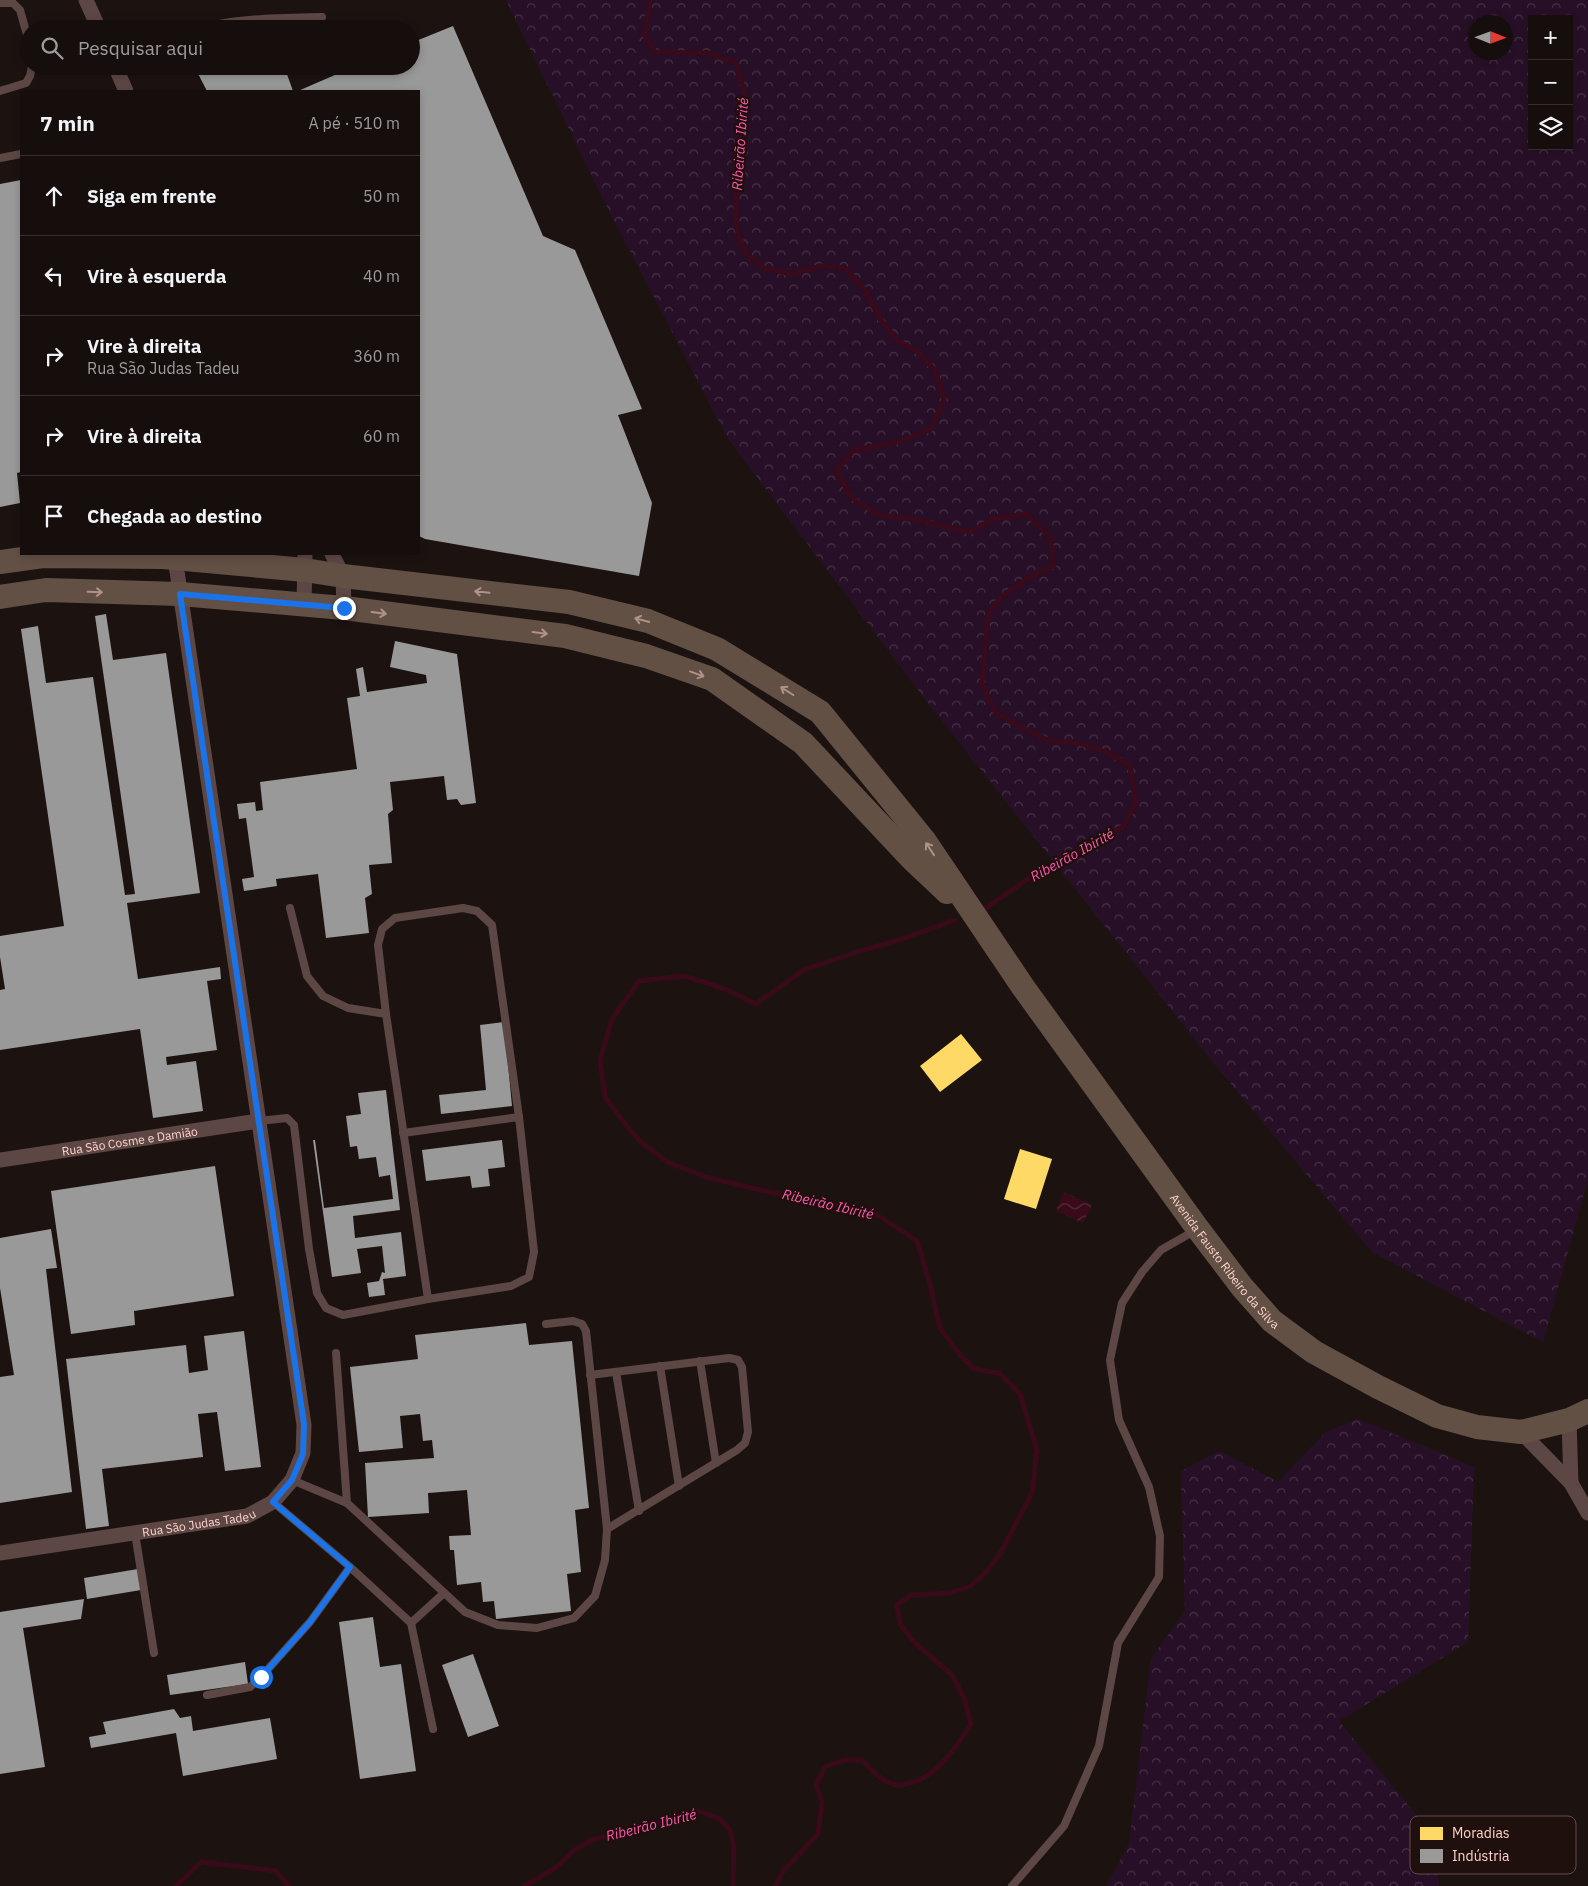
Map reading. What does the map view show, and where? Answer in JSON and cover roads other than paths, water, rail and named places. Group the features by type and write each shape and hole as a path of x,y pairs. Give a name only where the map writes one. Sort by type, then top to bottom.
{"main road":[{"path":"43,556 46,590"},
{"path":"0,562 43,556 157,556 305,562 343,576 569,602 648,621 717,649 820,712 924,840 976,919"},
{"path":"0,597 46,590 180,594 344,608 565,636 646,656 712,679 803,742 912,859 976,919"},
{"path":"803,742 820,712"},
{"name":"Avenida Fausto Ribeiro da Silva","path":"976,919 1198,1229 1242,1287 1272,1321 1314,1352 1378,1387 1437,1416 1477,1427 1521,1432 1579,1415"}],"street":[{"path":"86,0 95,20"},
{"path":"119,75 126,90"},
{"path":"332,555 343,576 344,608"},
{"name":"Rua São Judas Tadeu","path":"0,1553 247,1516 273,1502 292,1480 303,1454 304,1424 180,594 157,556"},
{"path":"304,605 305,562"},
{"name":"Rua São Cosme e Damião","path":"0,1160 259,1121"},
{"path":"1571,1483 1579,1415"},
{"path":"1521,1432 1571,1483 1588,1513"}],"lane":[{"path":"0,3 13,3 20,10 23,20"},
{"path":"249,20 265,18 322,18"},
{"path":"0,91 26,84 30,75"},
{"path":"0,158 20,154"},
{"path":"290,908 307,976 323,996 348,1008 386,1014"},
{"path":"259,1121 287,1118 294,1125 309,1249 317,1294 326,1308 343,1314 511,1286 529,1277 534,1252 520,1117 492,926 477,911 463,908 395,918 382,929 378,945 386,1014 428,1299"},
{"path":"403,1133 520,1117"},
{"path":"1012,1886 1064,1826 1099,1746 1118,1642 1159,1577 1160,1536 1149,1487 1119,1420 1110,1360 1122,1303 1142,1272 1162,1250 1198,1229"},
{"path":"292,1480 347,1504 465,1612 498,1625 537,1628 574,1618 595,1596 604,1560 607,1529 586,1331 582,1324 573,1321 546,1324"},
{"path":"336,1352 347,1504"},
{"path":"590,1375 729,1358 738,1360 742,1367 748,1432 745,1442 737,1450 607,1529"},
{"path":"700,1361 716,1463"},
{"path":"660,1366 679,1486"},
{"path":"616,1372 639,1511"},
{"path":"273,1502 350,1567 411,1623 433,1728"},
{"path":"135,1532 154,1653"},
{"path":"207,1695 250,1687 310,1622 350,1567"},
{"path":"411,1623 444,1593"}],"water":[{"path":"1064,1192 1092,1205 1083,1223 1056,1211"}],"waterway":[{"name":"Ribeirão Ibirité","path":"650,0 645,36 655,52 708,53 736,63 746,98 736,162 736,227 745,252 763,268 791,274 822,266 845,268 864,289 880,319 899,342 915,350 935,370 944,400 930,430 894,443 854,450 836,471 852,498 879,515 916,520 970,532 994,519 1027,514 1050,537 1054,566 1030,577 1001,597 988,614 982,683 995,712 1021,727 1050,741 1079,743 1108,753 1130,766 1136,802 1124,826 1032,876 986,908"},
{"name":"Ribeirão Ibirité","path":"775,1886 784,1870 818,1834 822,1802 816,1785 825,1767 844,1760 862,1760 886,1781 897,1785 907,1784 917,1781 936,1769 952,1752 971,1724 964,1698 952,1675 913,1641 900,1624 897,1605 911,1595 950,1593 971,1586 987,1571 1000,1554 1032,1493 1037,1450 1020,1394 999,1373 974,1369 960,1355 940,1328 930,1284 917,1241 874,1213 706,1177 668,1162 642,1143 605,1097 600,1060 612,1019 639,981 684,976 725,989 756,1004 804,970 955,920"},
{"name":"Ribeirão Ibirité","path":"524,1886 557,1867 573,1851 592,1840 643,1825 669,1821 698,1811 719,1818 730,1830 734,1848 733,1886"},
{"name":"Ribeirão Ibirité","path":"176,1886 201,1862 276,1871 289,1886"}]}
